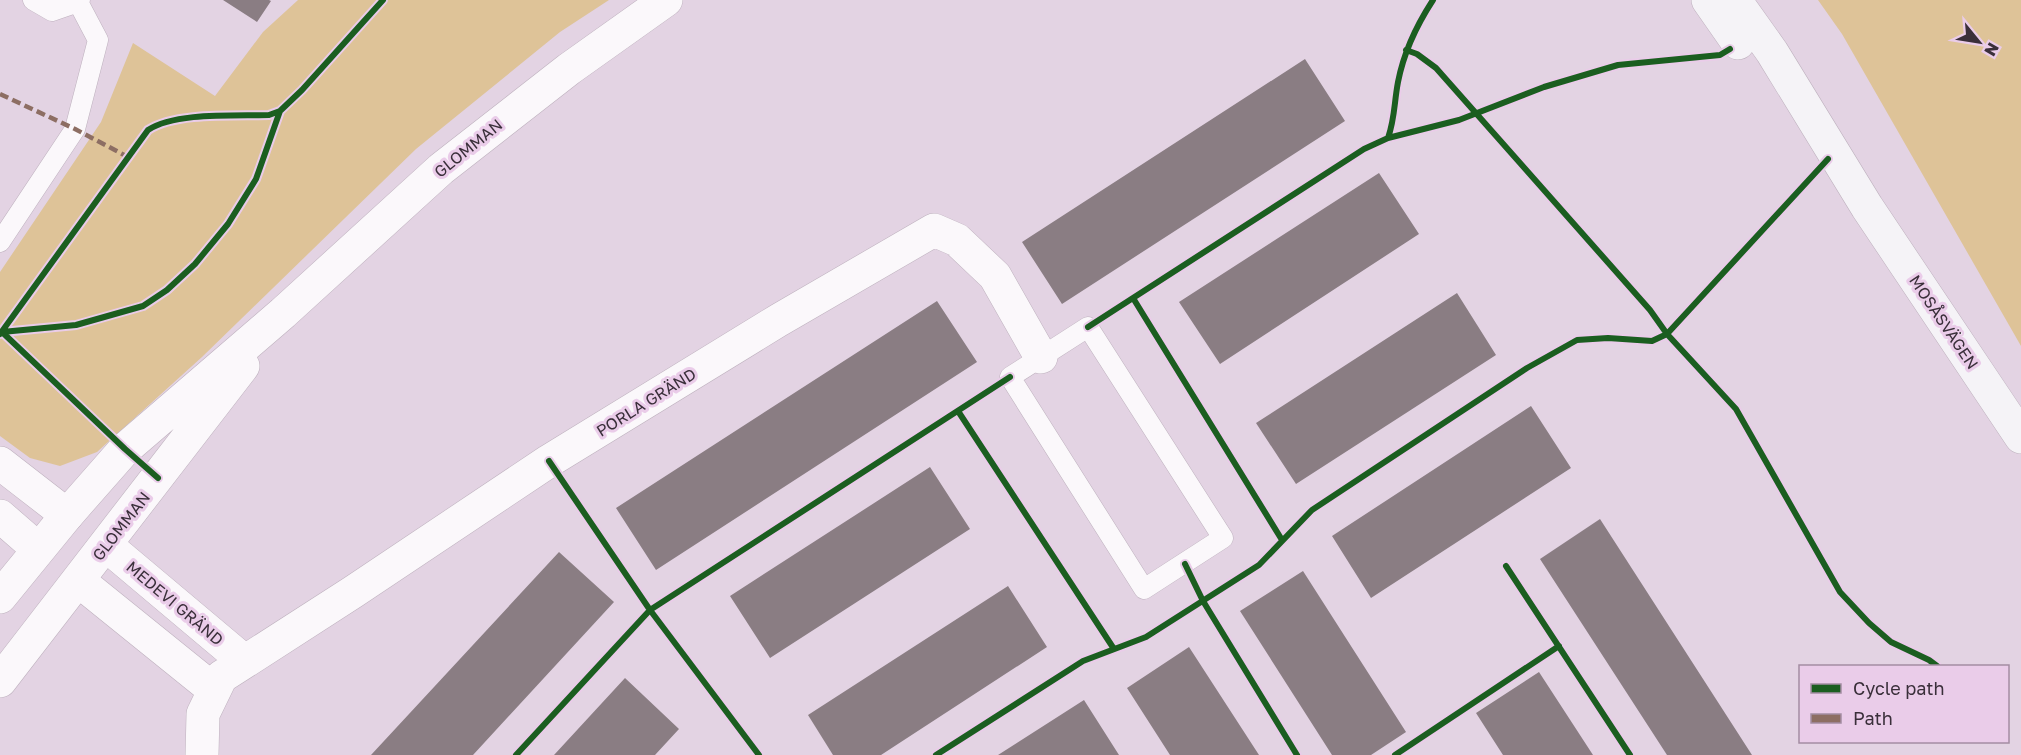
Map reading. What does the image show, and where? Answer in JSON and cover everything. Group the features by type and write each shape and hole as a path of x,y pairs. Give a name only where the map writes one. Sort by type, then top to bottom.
{"main road":[{"name":"MOSÅSVÄGEN","path":"1708,0 1753,64 1867,207"},
{"name":"MOSÅSVÄGEN","path":"1735,0 1772,52 1867,207 2021,437"}],"street":[{"name":"GLOMMAN","path":"0,597 38,549 125,449 283,313 441,168 569,69 666,0"},
{"name":"PORLA GRÄND","path":"226,676 549,461 779,320 934,230 957,240 995,276 1041,357"},
{"name":"GLOMMAN","path":"0,681 283,313"},
{"name":"MEDEVI GRÄND","path":"0,464 106,545 226,676"},
{"path":"0,516 79,581 226,676 203,714 202,755"}],"lane":[{"path":"0,242 75,129 98,40 79,1 52,11 33,0"},
{"path":"1088,327 1223,538 1144,589 1010,377 1041,357 1088,327"}],"shaded area":[{"path":"298,0 609,0 560,32 416,149 202,357 97,452 60,466 30,458 0,436 0,272 101,122 133,43 215,96 263,32"},
{"path":"1818,0 2021,0 2021,346 1842,34"}],"building":[{"path":"223,0 269,0 271,1 257,22"},
{"path":"1305,59 1345,121 1062,304 1022,242"},
{"path":"1379,173 1419,234 1220,364 1179,302"},
{"path":"1457,293 1496,355 1296,484 1256,423"},
{"path":"937,301 977,362 656,570 616,508"},
{"path":"1531,406 1571,468 1371,598 1332,536"},
{"path":"930,467 970,529 770,658 730,596"},
{"path":"1600,519 1752,755 1667,755 1540,559"},
{"path":"559,552 614,602 473,755 371,755"},
{"path":"1303,571 1406,732 1371,755 1332,755 1240,611"},
{"path":"1008,586 1047,647 881,755 833,755 808,715"},
{"path":"1189,647 1259,755 1170,755 1127,688"},
{"path":"1539,672 1593,755 1503,755 1476,713"},
{"path":"625,678 679,729 655,755 554,755"},
{"path":"1084,700 1119,755 998,755"}],"marked path":[{"path":"0,94 128,157"}],"cycle path":[{"path":"0,334 148,130 174,120 223,115 269,115 280,111 302,90 383,0"},
{"path":"1388,138 1398,82 1407,49 1433,0"},
{"path":"1088,327 1364,149 1388,138 1459,120 1544,87 1618,65 1720,55 1730,49"},
{"path":"1406,50 1417,54 1436,68 1650,310 1667,334 1828,159"},
{"path":"2,332 76,325 143,306 167,290 195,264 228,224 256,179 280,111"},
{"path":"1133,298 1282,540"},
{"path":"2,332 158,478"},
{"path":"936,755 1083,661 1146,637 1259,565 1312,510 1527,368 1577,340 1608,338 1652,341 1667,334 1736,409 1840,592 1869,623 1891,642 1936,665"},
{"path":"516,755 650,610 1010,377"},
{"path":"958,411 1114,649"},
{"path":"549,461 650,610 759,755"},
{"path":"1185,564 1203,601 1297,755"},
{"path":"1506,566 1630,755"},
{"path":"1395,755 1559,646"}]}
